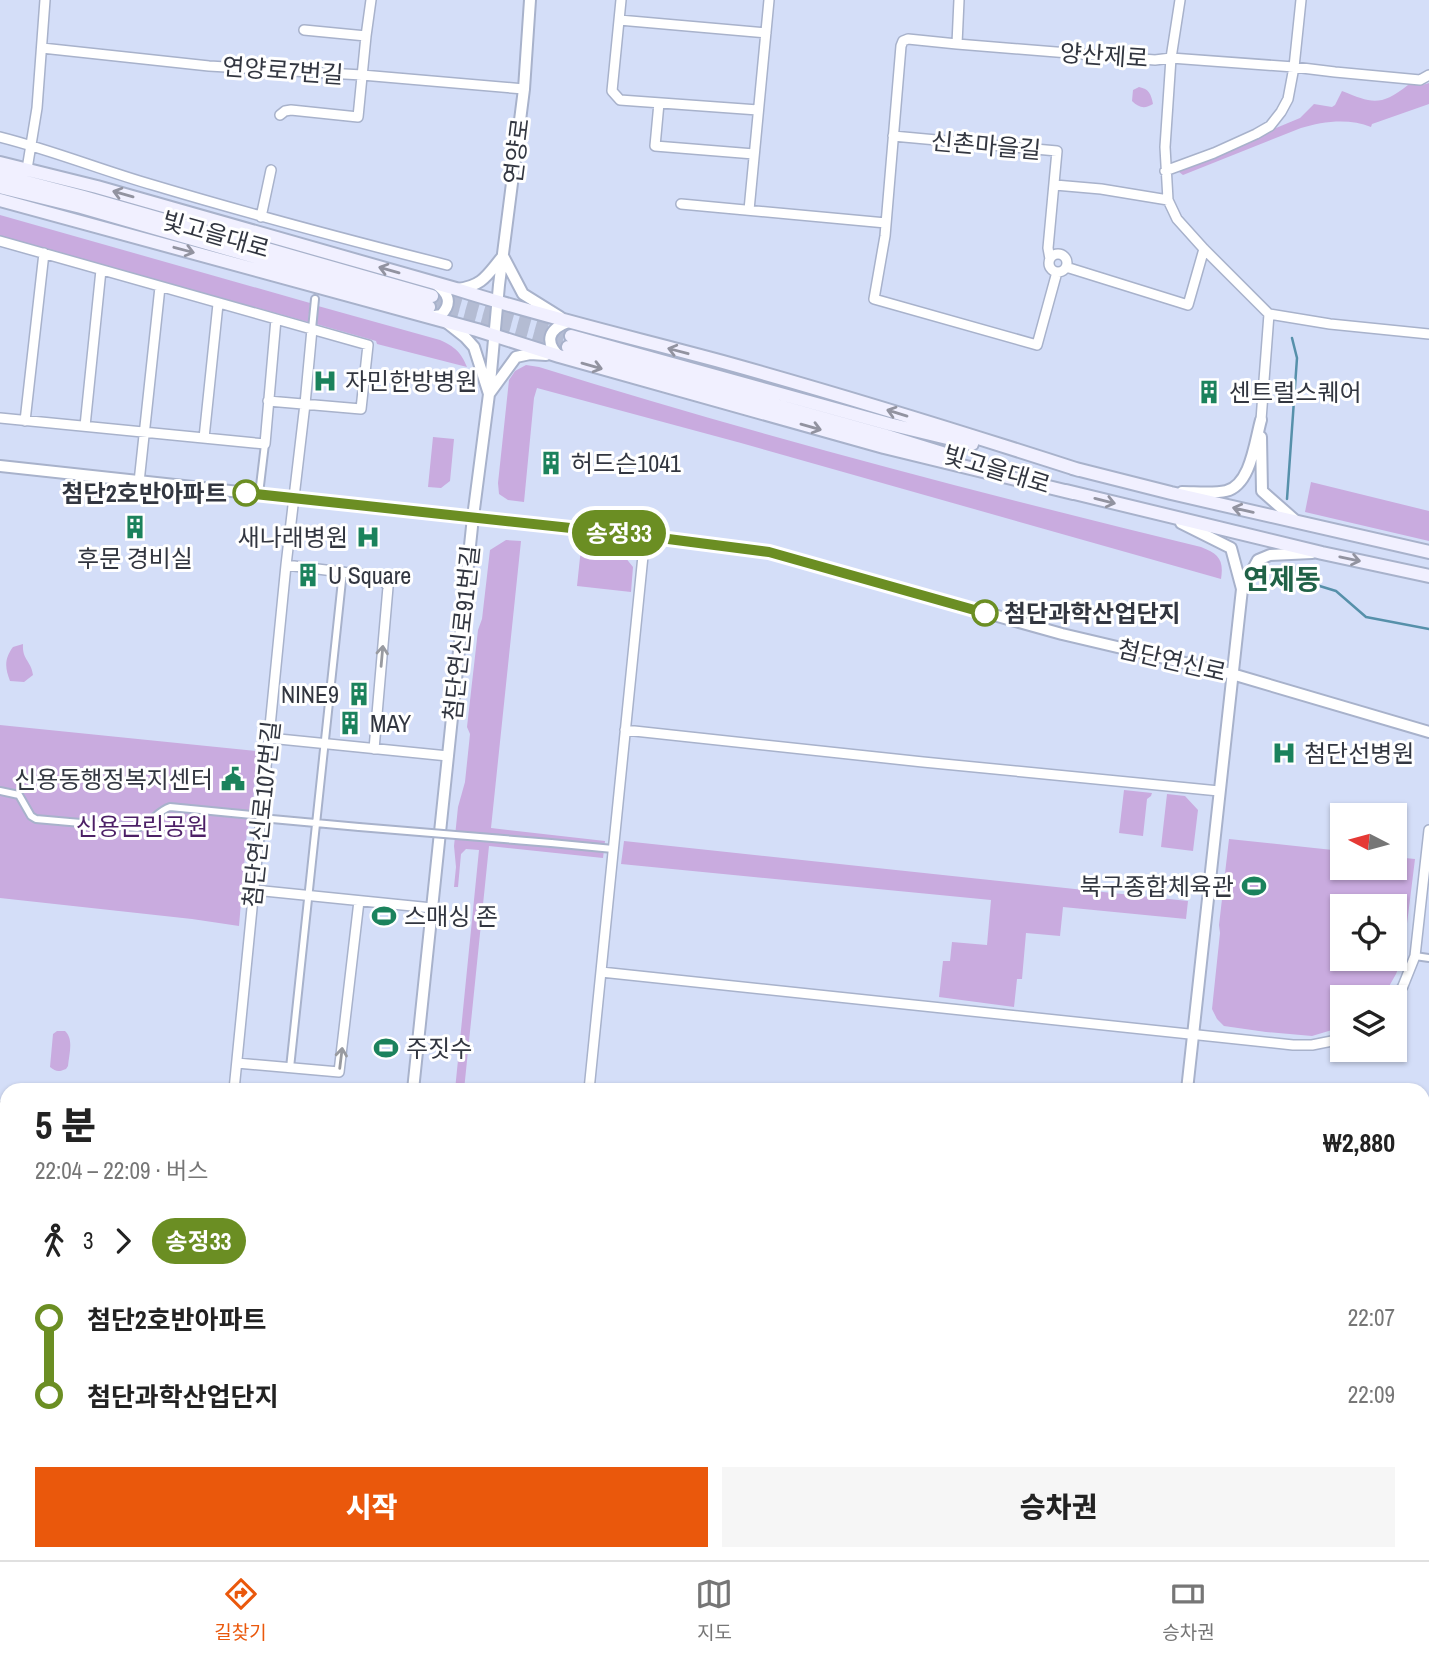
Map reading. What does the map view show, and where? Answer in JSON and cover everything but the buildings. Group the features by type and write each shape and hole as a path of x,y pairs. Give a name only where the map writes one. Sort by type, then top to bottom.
{"main road":[{"path":"0,163 97,187 498,302 723,362 893,411 1079,470"},
{"name":"빛고을대로","path":"0,175 84,197 429,307"},
{"name":"빛고을대로","path":"0,187 81,207 429,307"},
{"path":"0,200 429,307 446,322 495,335 566,346"},
{"name":"빛고을대로","path":"566,346 1171,493 1429,552"},
{"name":"빛고을대로","path":"566,346 887,436 1073,493 1429,576"}],"street":[{"path":"27,169 37,108 45,0"},
{"path":"280,115 291,110 358,117 371,0"},
{"name":"연양로","path":"498,302 524,89 530,0"},
{"path":"621,0 611,90 620,100 758,110"},
{"path":"749,210 769,0"},
{"path":"957,44 959,0"},
{"path":"1180,0 1171,58 1165,147 1168,200 1177,219 1203,249 1269,314 1330,324 1429,334"},
{"path":"1166,171 1214,153 1270,126 1288,99 1301,0"},
{"path":"619,20 766,33"},
{"path":"304,30 366,36"},
{"name":"양산제로","path":"893,136 901,46 903,41 908,39 1155,60 1171,58 1294,67 1420,80 1429,75"},
{"name":"연양로7번길","path":"41,48 198,65 524,89"},
{"path":"659,103 655,146 754,154"},
{"path":"893,136 886,223 874,299 1037,345 1057,272"},
{"name":"신촌마을길","path":"893,136 1057,152 1055,185 1168,200"},
{"path":"0,137 261,218 447,265"},
{"path":"261,218 271,170"},
{"path":"1050,259 1054,255 1063,256 1066,267 1057,272 1050,268 1048,248 1055,185"},
{"path":"681,204 886,223"},
{"path":"0,242 368,345 361,410 268,401"},
{"path":"1066,267 1188,305 1203,249"},
{"path":"25,421 44,253"},
{"path":"456,289 472,287 481,282 503,256 523,293 568,321"},
{"path":"85,426 101,270"},
{"path":"429,307 441,315 448,306 446,294 434,282"},
{"path":"139,482 160,287"},
{"path":"312,329 315,299"},
{"name":"첨단연신로91번길","path":"414,1083 498,302"},
{"path":"204,438 218,304"},
{"path":"1269,314 1261,420 1262,491 1299,523"},
{"path":"259,495 276,319"},
{"path":"566,346 552,349 550,339 558,326 568,321"},
{"path":"446,322 474,347 489,394"},
{"name":"첨단연신로107번길","path":"235,1083 254,890 256,816 269,738 312,329"},
{"path":"489,394 516,357 566,346"},
{"path":"0,418 265,444"},
{"path":"1171,493 1228,491 1241,480 1248,469 1261,420"},
{"name":"첨단연신로","path":"0,466 645,536 769,552 1062,634 1232,674 1429,732"},
{"path":"1167,516 1231,548 1242,589 1188,1083"},
{"path":"590,1083 645,536"},
{"path":"1242,589 1258,560 1270,555 1322,553"},
{"path":"286,565 381,577 388,587 374,748"},
{"path":"290,1068 343,571"},
{"path":"625,730 1219,791"},
{"name":"첨단연신로91번길","path":"269,738 448,756"},
{"path":"0,791 17,793 31,816 39,820 137,828 145,826 170,807 315,823 613,849"},
{"path":"1403,985 1415,956 1429,830"},
{"path":"254,890 432,908"},
{"path":"237,1063 339,1072 359,901"},
{"path":"1415,956 1429,958"},
{"path":"601,972 1293,1045 1330,1041"}],"green space":[{"path":"1429,83 1429,104 1372,124 1371,127 1345,122 1309,126 1183,175 1179,172 1182,167 1300,118 1314,104 1332,107 1342,91 1376,101 1390,97 1408,85"},
{"path":"1139,87 1149,92 1153,104 1142,107 1132,101 1133,90"},
{"path":"0,215 310,303 308,322 0,236"},
{"path":"318,306 440,340 457,350 467,367 377,344 376,341 316,324"},
{"path":"526,365 868,462 1201,547 1219,558 1222,567 1221,579 537,388 524,502 508,500 499,494 498,483 509,380 515,371"},
{"path":"433,437 454,439 450,481 441,488 428,487"},
{"path":"1311,482 1429,511 1429,541 1305,512"},
{"path":"506,540 521,541 491,828 605,841 603,858 489,846 465,1083 456,1083 479,850 466,849 461,854 458,887 454,887 454,846 458,807 465,782 470,734 467,727 490,550"},
{"path":"581,548 621,552 633,567 631,592 577,586"},
{"path":"23,644 33,675 24,682 10,681 6,668 8,656 13,647"},
{"name":"신용근린공원","path":"0,725 257,751 239,926 0,898"},
{"path":"1124,790 1152,793 1147,799 1143,836 1119,833"},
{"path":"1167,794 1185,796 1198,810 1193,851 1161,847"},
{"path":"1229,839 1330,850 1330,880 1407,880 1407,858 1415,859 1407,924 1407,894 1330,894 1330,971 1397,971 1390,985 1330,985 1330,1031 1312,1036 1224,1026 1212,1009"},
{"path":"624,841 1188,901 1186,919 1063,907 1060,936 1026,933 1022,979 1017,979 1014,1007 939,997 943,961 950,961 952,942 987,945 991,900 621,864"},
{"path":"65,1031 70,1042 68,1066 59,1071 50,1067 53,1034"}],"waterway":[{"path":"1287,499 1297,358 1292,338"},
{"path":"1294,565 1300,580 1336,591 1366,617 1429,629"}],"tunnel":[{"path":"432,296 571,336"},
{"path":"429,307 568,347"}],"bus line":[{"name":"송정33","path":"246,493 769,552 985,613"}],"place":[{"name":"자민한방병원","path":"325,381"},
{"name":"센트럴스퀘어","path":"1209,392"},
{"name":"허드슨1041","path":"551,463"},
{"name":"첨단2호반아파트","path":"246,493"},
{"name":"후문 경비실","path":"135,527"},
{"name":"새나래병원","path":"368,537"},
{"name":"U Square","path":"308,575"},
{"name":"첨단과학산업단지","path":"985,613"},
{"name":"NINE9","path":"359,694"},
{"name":"MAY","path":"350,723"},
{"name":"첨단선병원","path":"1284,753"},
{"name":"신용동행정복지센터","path":"233,779"},
{"name":"북구종합체육관","path":"1254,886"},
{"name":"스매싱 존","path":"384,916"},
{"name":"주짓수","path":"386,1048"}],"district":[{"name":"연제동","path":"1282,579"}]}
